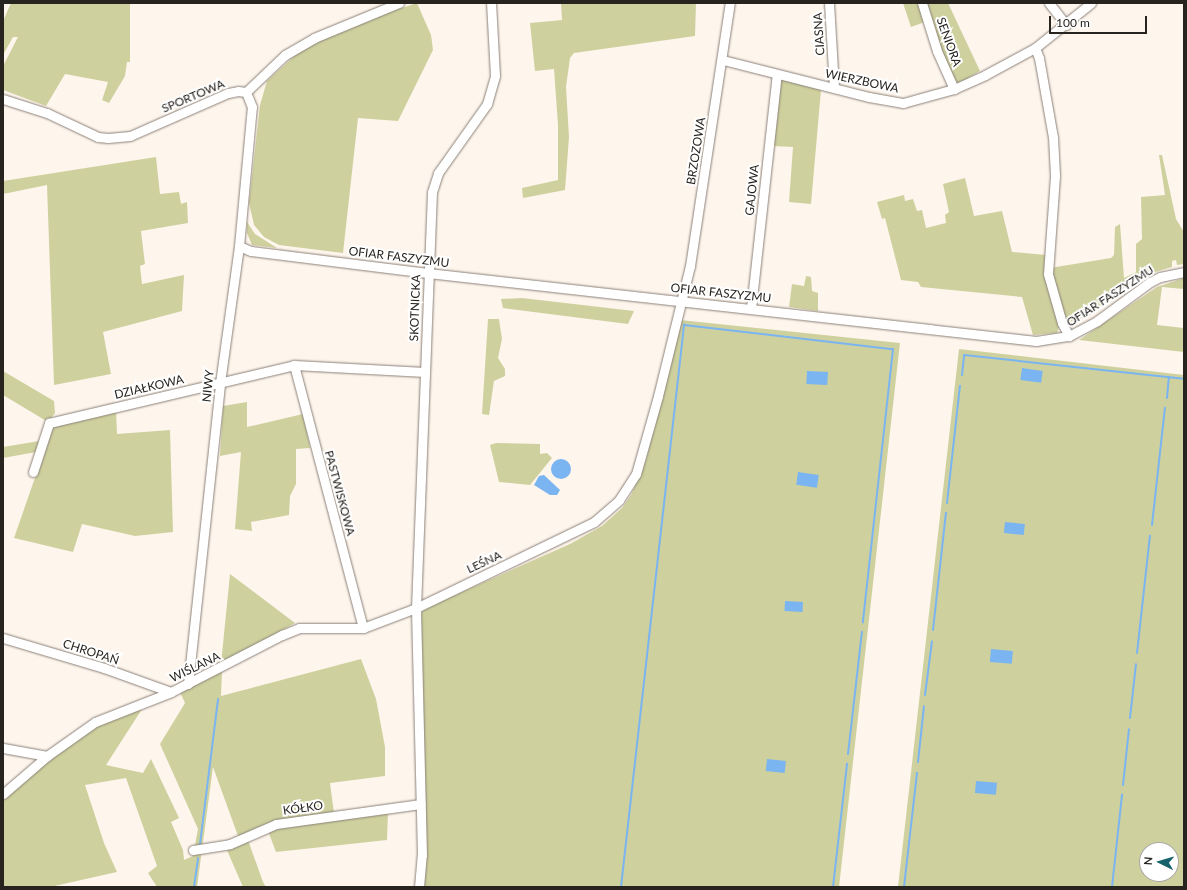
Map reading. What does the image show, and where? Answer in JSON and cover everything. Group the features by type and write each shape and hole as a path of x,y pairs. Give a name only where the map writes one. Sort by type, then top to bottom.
{"street":[{"path":"246,92 285,55 314,38 399,3"},
{"name":"SKOTNICKA","path":"416,608 432,192 438,173 487,104 495,76 491,3"},
{"name":"BRZOZOWA","path":"681,301 690,266 723,60 730,3"},
{"name":"CIASNA","path":"829,3 834,88"},
{"name":"SENIORA","path":"922,3 937,51 954,89"},
{"path":"1049,3 1066,25"},
{"name":"WIERZBOWA","path":"723,60 834,88 903,103 954,89 1035,48 1066,25 1091,3"},
{"path":"1035,48 1039,58 1053,137 1055,176 1048,274 1062,323 1069,336"},
{"name":"GAJOWA","path":"751,308 777,74"},
{"name":"SPORTOWA","path":"3,99 47,113 98,137 108,138 130,136 228,93 238,91 246,92"},
{"name":"NIWY","path":"188,684 220,383 239,246 252,107 246,92"},
{"name":"OFIAR FASZYZMU","path":"239,246 251,251 428,273 1036,341 1069,336 1097,320 1150,282 1160,277 1184,272"},
{"name":"LEŚNA","path":"416,608 577,531 603,516 619,500 639,465 681,301"},
{"name":"DZIAŁKOWA","path":"33,472 48,423 294,365 425,372"},
{"name":"PASTWISKOWA","path":"294,365 364,628"},
{"path":"416,608 422,855 419,887"},
{"name":"WIŚLANA","path":"3,794 47,756 95,722 171,692 299,628 364,628 416,608"},
{"name":"CHROPAŃ","path":"3,638 104,668 171,692"},
{"path":"3,748 47,756"},
{"name":"KÓŁKO","path":"193,850 230,844 276,824 421,804"}],"green space":[{"path":"11,3 130,3 130,62 127,62 125,76 109,103 102,100 108,82 65,74 46,106 3,90 3,66 18,37 13,37 3,55 3,21"},
{"path":"417,3 431,35 433,50 398,121 358,118 343,253 279,245 264,237 254,225 249,203 260,105 267,81 303,48 345,27"},
{"path":"561,3 696,3 695,36 574,53 570,58 566,87 569,137 565,190 523,198 522,188 558,180 558,125 554,69 535,71 530,23 562,20"},
{"path":"903,3 920,3 925,22 911,27"},
{"path":"925,3 948,3 980,71 958,84 954,81 940,53"},
{"path":"780,79 821,90 811,204 789,202 793,147 772,146"},
{"path":"1159,155 1162,155 1176,219 1184,232 1184,264 1177,265 1176,260 1172,261 1172,267 1148,274 1140,279 1138,277 1134,279 1136,282 1124,291 1120,286 1116,289 1119,294 1088,316 1067,323 1050,268 1111,258 1114,255 1115,227 1120,224 1124,278 1136,272 1136,244 1142,239 1141,197 1165,195"},
{"path":"156,157 160,194 179,192 181,204 187,202 188,223 141,231 145,264 140,266 142,284 184,275 182,311 103,332 111,374 54,385 47,185 3,194 3,181"},
{"path":"965,178 974,216 1002,211 1012,252 1046,255 1059,327 1057,333 1033,335 1022,297 921,287 918,282 901,280 885,218 882,219 877,202 904,195 905,201 913,199 917,211 922,210 926,228 946,223 945,215 949,212 943,184"},
{"path":"247,222 255,234 277,248 252,245 247,233"},
{"path":"806,276 811,277 812,291 818,293 818,311 789,307 792,284 804,286"},
{"path":"1184,278 1184,289 1162,287 1157,325 1184,328 1184,352 1079,340 1157,287"},
{"path":"522,298 634,311 628,324 503,308 501,299"},
{"path":"488,319 499,319 502,339 498,358 505,369 505,376 494,381 489,415 482,414"},
{"path":"680,320 900,343 839,887 423,887 426,861 420,617 424,609 570,544 602,526 622,508 631,495 646,460"},
{"path":"959,349 1184,375 1184,887 898,887"},
{"path":"3,371 54,401 55,413 48,422 3,395"},
{"path":"247,402 247,427 303,414 310,448 296,449 296,484 290,496 289,515 251,522 252,531 235,529 241,452 220,456 223,406"},
{"path":"116,410 117,434 170,430 173,532 135,536 82,524 73,552 14,538 53,426"},
{"path":"39,441 36,452 3,458 3,447"},
{"path":"496,443 540,444 540,454 547,453 552,458 530,485 499,482 490,445"},
{"path":"230,574 295,623 221,664"},
{"path":"361,659 376,699 385,747 385,776 330,783 334,813 238,836 213,767 197,887 157,887 148,873 157,866 126,778 85,785 104,843 117,872 50,887 3,887 3,797 51,757 97,726 144,706 106,765 143,773 151,759 179,818 171,822 183,850 184,860 193,856 198,829 160,744 185,703 180,692 222,671 221,696"},
{"path":"388,812 387,840 276,852 268,831 279,826"},
{"path":"248,840 266,887 243,887 226,848"}],"water":[{"path":"1022,368 1043,371 1041,383 1020,380"},
{"path":"807,371 828,372 827,385 806,384"},
{"path":"561,459 568,462 571,469 568,476 561,479 554,476 551,469 554,462"},
{"path":"798,472 819,475 817,488 796,485"},
{"path":"544,475 560,490 557,495 550,495 534,485 539,476"},
{"path":"1005,522 1025,524 1024,535 1004,533"},
{"path":"785,601 803,602 802,612 784,611"},
{"path":"991,649 1013,651 1012,664 990,662"},
{"path":"767,759 786,761 785,773 766,771"},
{"path":"976,781 997,783 996,795 975,793"}],"waterway":[{"path":"621,887 684,325 893,349 863,622"},
{"path":"962,375 964,355 1184,379"},
{"path":"1167,398 1169,377"},
{"path":"947,503 960,386"},
{"path":"1152,525 1165,408"},
{"path":"933,630 946,513"},
{"path":"1137,653 1150,536"},
{"path":"848,754 862,632"},
{"path":"925,695 932,641"},
{"path":"1130,718 1136,664"},
{"path":"200,844 218,699"},
{"path":"918,762 924,706"},
{"path":"1123,785 1129,729"},
{"path":"833,887 847,764"},
{"path":"904,887 917,773"},
{"path":"1112,887 1122,795"},
{"path":"194,887 198,858"}]}
